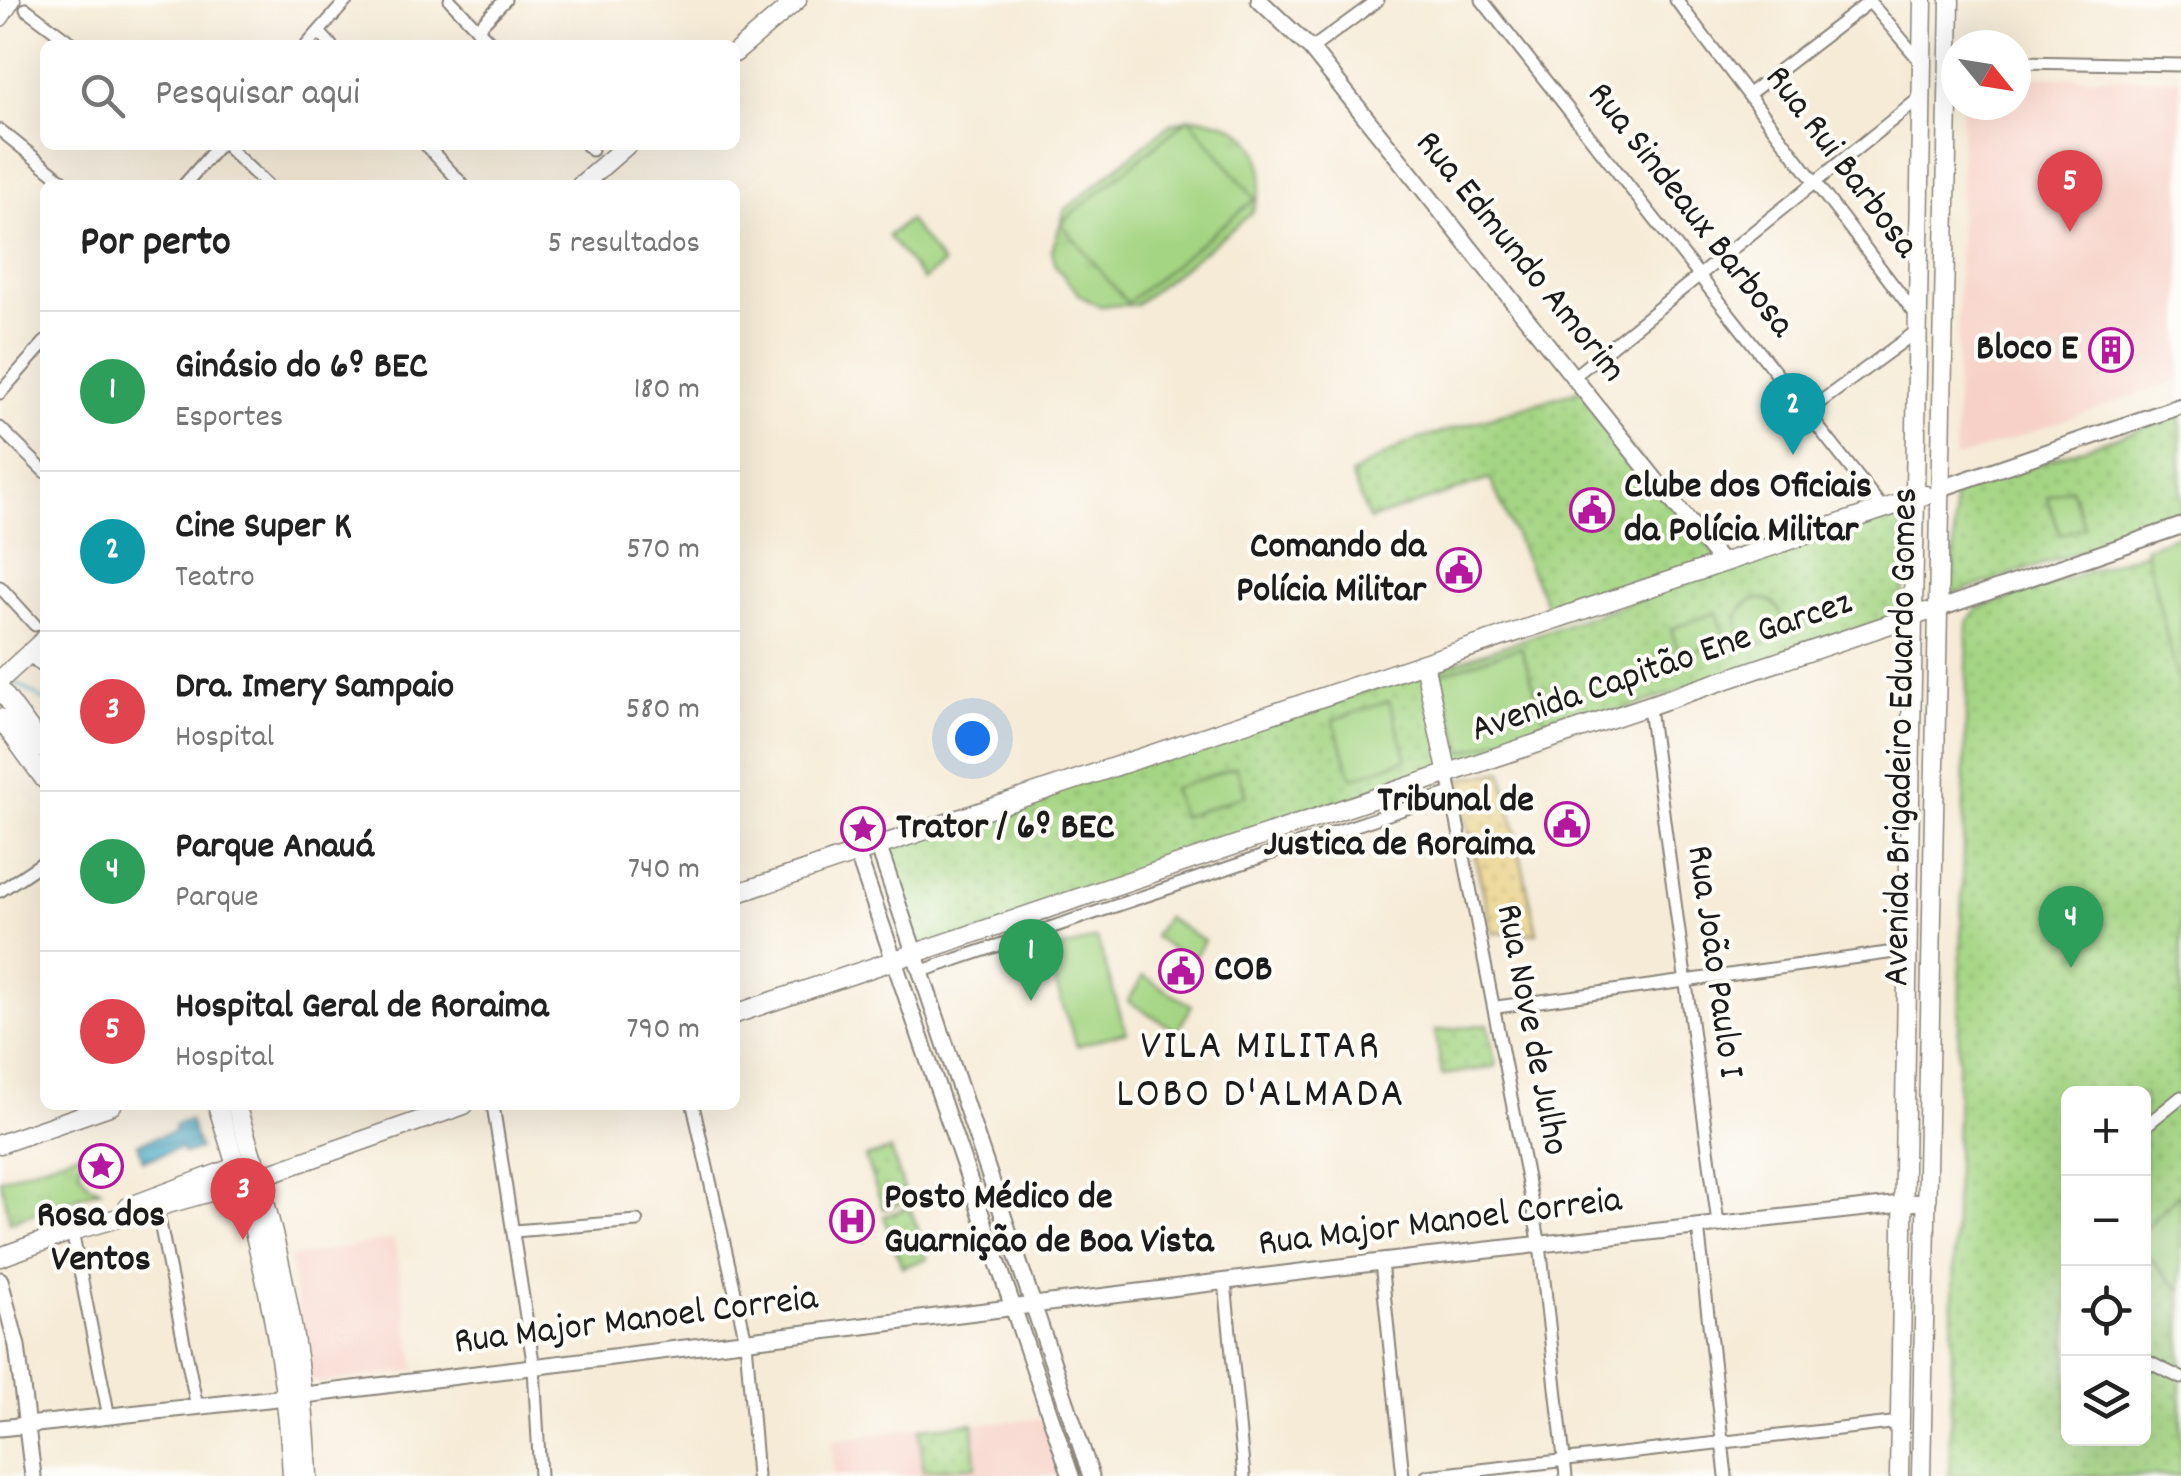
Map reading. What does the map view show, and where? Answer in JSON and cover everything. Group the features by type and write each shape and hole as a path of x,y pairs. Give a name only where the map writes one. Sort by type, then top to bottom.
{"main road":[{"path":"740,49 797,0"},
{"name":"Avenida Brigadeiro Eduardo Gomes","path":"1899,1476 1916,616 1916,261 1923,0"},
{"name":"Avenida Brigadeiro Eduardo Gomes","path":"1950,0 1951,30"},
{"path":"0,16 18,5"},
{"name":"Avenida Brigadeiro Eduardo Gomes","path":"1921,1476 1940,608 1942,269 1950,120"},
{"path":"586,180 622,150"},
{"path":"1918,218 1923,234 1932,239 1939,235 1945,218"},
{"path":"1916,261 1922,246 1932,243 1938,248 1942,269"},
{"name":"Avenida Capitão Ene Garcez","path":"740,892 1939,489"},
{"name":"Avenida Capitão Ene Garcez","path":"740,1012 895,960 916,964 1450,784 1649,708 1940,608"},
{"path":"0,680 25,657 40,632"},
{"name":"Avenida Capitão Ene Garcez","path":"1424,663 1450,784"},
{"path":"0,690 40,743"},
{"path":"0,718 40,773"},
{"path":"0,1144 98,1110"},
{"path":"219,1110 248,1172 287,1282 296,1396 308,1476"},
{"path":"237,1110 248,1172"},
{"path":"0,1258 158,1194 248,1172 448,1110"},
{"path":"72,1231 157,1208 248,1172"},
{"path":"292,1476 296,1396"}],"street":[{"path":"312,40 346,0"},
{"path":"450,0 488,40"},
{"path":"477,29 505,0"},
{"name":"Rua Edmundo Amorim","path":"1259,0 1311,49 1722,563"},
{"path":"1311,49 1378,0"},
{"name":"Rua Sindeaux Barbosa","path":"1482,0 1883,509"},
{"name":"Rua Rui Barbosa","path":"1676,0 1818,180 1917,324"},
{"path":"1750,94 1868,1 1921,62"},
{"path":"18,5 67,40"},
{"path":"319,32 327,40"},
{"path":"2031,62 2181,65"},
{"path":"1573,377 1921,97"},
{"path":"0,130 62,180"},
{"path":"188,180 214,150"},
{"path":"222,150 261,180"},
{"path":"431,150 459,180"},
{"path":"1808,411 1917,324"},
{"path":"0,394 40,348"},
{"name":"Avenida Capitão Ene Garcez","path":"1939,489 2181,406"},
{"path":"0,428 40,467"},
{"name":"Avenida Capitão Ene Garcez","path":"1940,608 2181,526"},
{"path":"0,587 40,632"},
{"path":"25,657 40,665"},
{"name":"Rua João Paulo I","path":"1649,708 1718,1223"},
{"name":"Rua Nove de Julho","path":"1450,784 1497,1007 1540,1245 1566,1476"},
{"path":"878,845 1091,1476"},
{"path":"857,853 1070,1476"},
{"path":"0,890 40,864"},
{"path":"1497,1007 1909,950"},
{"path":"911,1008 929,1002"},
{"path":"2151,1121 2181,1097"},
{"path":"494,1110 534,1368 540,1476"},
{"path":"694,1110 746,1341 757,1476"},
{"path":"965,1166 982,1158"},
{"name":"Rua Major Manoel Correia","path":"0,1428 534,1368 1380,1262 1928,1201"},
{"path":"157,1208 197,1407"},
{"path":"514,1231 637,1221"},
{"path":"1698,1226 1726,1476"},
{"path":"72,1231 109,1417"},
{"path":"1380,1262 1403,1476"},
{"path":"0,1280 17,1346 33,1476"},
{"path":"1225,1282 1244,1476"},
{"path":"2151,1363 2181,1378"},
{"path":"1426,1476 1900,1422"}],"shaded area":[{"path":"2031,76 2181,79 2181,379 1955,459 1962,120 2031,120"},
{"path":"394,1239 416,1370 322,1383 312,1379 289,1258"},
{"path":"1042,1419 1061,1476 834,1476 832,1441 913,1428"}],"green space":[{"path":"1189,118 1229,125 1253,145 1260,159 1261,175 1251,214 1135,305 1098,306 1081,296 1056,267 1052,250 1065,210 1170,124"},
{"path":"1189,118 1255,199 1127,303 1061,223"},
{"path":"908,220 943,264 923,280 888,236"},
{"name":"Clube dos Oficiais da Polícia Militar","path":"1583,389 1722,563 1553,620 1490,479 1369,520 1351,474 1407,443"},
{"path":"2181,415 2181,518 1954,594 1954,492"},
{"path":"2071,488 2084,527 2060,535 2047,497"},
{"path":"1896,511 1902,516 1904,613 914,956 878,845 1436,669"},
{"path":"2181,534 2181,693 2145,547"},
{"path":"2181,540 2181,1476 1949,1476 1968,622 1977,609"},
{"path":"1760,599 1775,606 1782,621 1775,636 1760,643 1745,636 1738,621 1745,606"},
{"path":"1717,612 1726,640 1680,656 1671,629"},
{"path":"1521,647 1546,724 1464,752 1439,674"},
{"path":"1389,701 1407,759 1352,778 1333,720"},
{"path":"1236,767 1246,795 1182,817 1172,789"},
{"path":"1166,917 1204,941 1192,961 1154,937"},
{"path":"1097,938 1126,1032 1077,1046 1045,954"},
{"path":"1143,976 1192,1006 1177,1031 1128,1001"},
{"path":"1488,1024 1496,1067 1442,1075 1435,1031"},
{"path":"89,1149 79,1170 89,1185 101,1189 10,1222 0,1179"},
{"path":"891,1150 908,1201 883,1209 865,1157"},
{"path":"2181,1193 2181,1291 2151,1259 2151,1222"},
{"path":"910,1207 927,1259 902,1267 884,1216"},
{"path":"973,1423 976,1466 923,1471 920,1428"}],"sand":[{"path":"1502,771 1537,933 1493,933 1457,780"}],"water":[{"path":"189,1120 199,1149 184,1154 181,1148 143,1161 138,1143 175,1131 174,1125"}],"waterway":[{"path":"12,680 40,698"}],"place":[{"name":"Hospital Geral de Roraima","path":"2070,232"},
{"name":"Bloco E","path":"2111,350"},
{"name":"Cine Super K","path":"1793,455"},
{"name":"Clube dos Oficiais da Polícia Militar","path":"1592,510"},
{"name":"Comando da Polícia Militar","path":"1459,570"},
{"name":"Tribunal de Justica de Roraima","path":"1567,824"},
{"name":"Trator / 6º BEC","path":"863,829"},
{"name":"Parque Anauá","path":"2071,968"},
{"name":"COB","path":"1181,971"},
{"name":"Ginásio do 6º BEC","path":"1031,1001"},
{"name":"Rosa dos Ventos","path":"101,1166"},
{"name":"Posto Médico de Guarnição de Boa Vista","path":"852,1221"},
{"name":"Dra. Imery Sampaio","path":"243,1240"}],"district":[{"name":"VILA MILITAR LOBO D'ALMADA","path":"1261,1073"}]}
